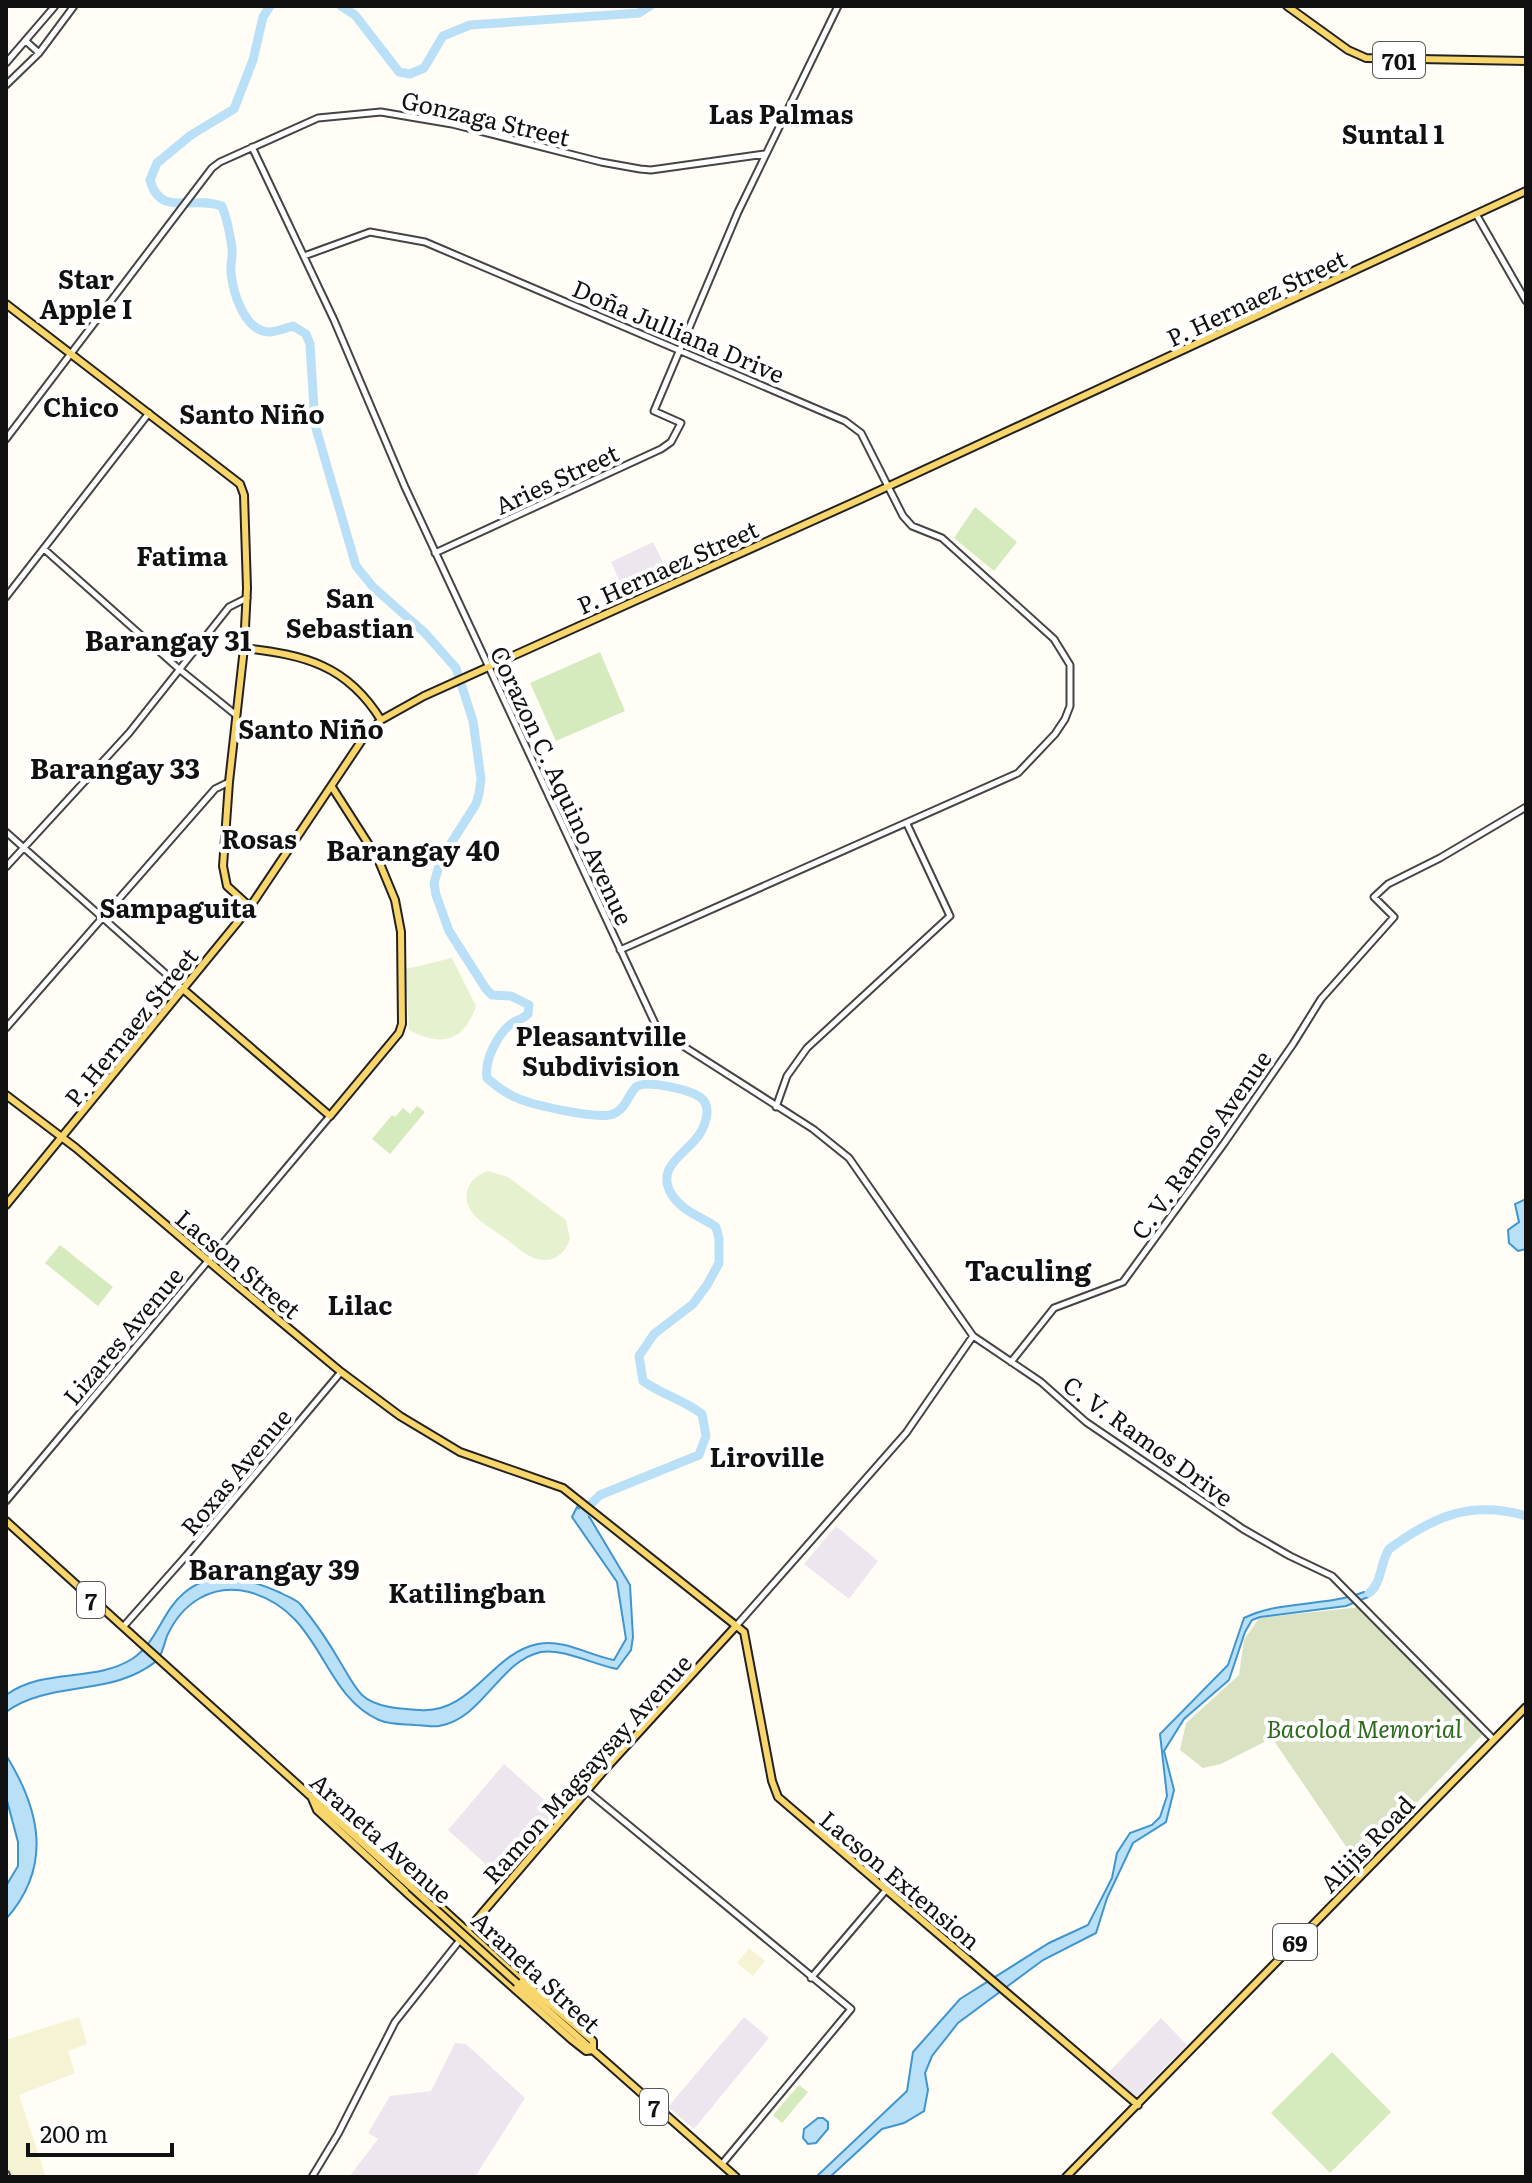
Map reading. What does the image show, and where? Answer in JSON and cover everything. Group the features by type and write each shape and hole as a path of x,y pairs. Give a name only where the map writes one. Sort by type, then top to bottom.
{"main road":[{"name":"701","path":"1287,6 1348,50 1366,58 1526,61"},
{"name":"P. Hernaez Street","path":"6,1205 250,907 362,740 381,720 489,666 1526,191"},
{"path":"6,304 240,484 246,510 247,598 229,782 224,879 227,886 250,907"},
{"path":"244,648 281,652 325,665 362,693 381,720"},
{"name":"Lizares Avenue","path":"330,1116 401,1029 401,932 395,900 378,859 332,787"},
{"path":"183,989 330,1116"},
{"name":"Lacson Street","path":"6,1095 63,1137 341,1372 400,1416 460,1452 555,1483 736,1626"},
{"path":"319,1104 337,1107"},
{"name":"Araneta Avenue","path":"6,1521 736,2177"},
{"name":"Ramon Magsaysay Avenue","path":"460,1940 586,1790 736,1626"},
{"name":"Lacson Extension","path":"736,1626 746,1636 775,1792 785,1804 1138,2105"},
{"name":"Alijis Road","path":"1066,2177 1526,1707"},
{"name":"Araneta Street","path":"311,1796 322,1799 593,2041 593,2050 586,2051 572,2040 460,1940 317,1810 311,1796"}],"street":[{"path":"6,63 55,6"},
{"path":"6,85 39,53 74,6"},
{"path":"681,351 738,212 838,6"},
{"path":"27,42 39,53"},
{"name":"Gonzaga Street","path":"6,439 214,165 318,118 381,112 452,124 601,162 651,170 765,154"},
{"name":"Corazon C. Aquino Avenue","path":"252,147 304,256 435,553 654,1023 663,1035 823,1136 849,1158 862,1172 973,1336"},
{"path":"1476,214 1526,301"},
{"name":"Doña Julliana Drive","path":"304,256 370,232 425,242 845,421 861,433 903,516 912,526 942,538 1054,639 1070,665 1070,706 1065,719 1055,734 1012,776 620,950"},
{"name":"Aries Street","path":"435,553 671,442 681,423 654,411 681,351"},
{"path":"6,597 149,413"},
{"path":"44,549 179,669 236,715"},
{"path":"6,867 118,746 229,607 247,598"},
{"path":"6,1028 215,789 229,782"},
{"name":"C. V. Ramos Avenue","path":"1011,1362 1054,1308 1123,1282 1225,1142 1321,999 1394,917 1374,897 1385,886 1440,858 1526,807"},
{"path":"776,1107 787,1076 807,1048 950,916 907,824"},
{"path":"6,832 183,989"},
{"name":"Lizares Avenue","path":"6,1501 330,1116"},
{"path":"736,1626 912,1426 973,1336"},
{"name":"C. V. Ramos Drive","path":"973,1336 1041,1382 1086,1422 1243,1529 1332,1576 1493,1739"},
{"name":"Roxas Avenue","path":"122,1628 341,1372"},
{"path":"586,1790 851,2009 722,2164"},
{"path":"811,1978 886,1890"},
{"name":"Ramon Magsaysay Avenue","path":"312,2177 338,2134 395,2022 460,1940"}],"shaded area":[{"path":"653,542 670,577 626,596 611,562"},
{"path":"836,1526 878,1561 849,1599 804,1564"},
{"path":"504,1764 560,1814 502,1879 448,1830"},
{"path":"749,1948 765,1961 753,1976 737,1963"},
{"path":"79,2017 87,2044 68,2051 75,2073 19,2095 46,2177 6,2177 6,2040"},
{"path":"744,2017 769,2038 694,2129 668,2107"},
{"path":"1161,2018 1187,2045 1136,2097 1108,2073"},
{"path":"455,2043 466,2044 525,2098 475,2177 349,2177 378,2139 368,2133 390,2096 431,2091"}],"green space":[{"path":"975,507 1017,542 994,571 954,538"},
{"path":"600,652 625,711 556,741 530,683"},
{"path":"452,958 476,1006 471,1018 458,1034 450,1038 431,1038 409,1030 406,969"},
{"path":"417,1106 425,1112 390,1154 372,1139 392,1115 395,1117 403,1108 410,1114"},
{"path":"488,1171 508,1177 566,1220 570,1239 560,1254 547,1260 532,1257 476,1217 467,1203 466,1195 473,1181"},
{"path":"60,1245 113,1287 98,1306 45,1263"},
{"name":"Bacolod Memorial","path":"1361,1607 1485,1732 1358,1864 1272,1738 1221,1764 1203,1768 1180,1750 1186,1723 1239,1675 1244,1640 1259,1618"},
{"path":"1332,2052 1391,2112 1330,2173 1271,2113"},
{"path":"799,2085 808,2092 782,2123 773,2115"}],"water":[{"path":"1526,1199 1526,1249 1518,1251 1509,1243 1508,1230 1519,1222 1515,1204"},
{"path":"577,1507 590,1518 630,1585 631,1650 617,1669 568,1655 541,1652 526,1657 514,1666 468,1713 454,1721 436,1726 388,1723 360,1708 344,1692 307,1634 292,1617 273,1602 249,1592 223,1590 200,1598 181,1614 173,1624 158,1659 143,1670 118,1681 35,1697 6,1712 6,1695 21,1686 101,1671 132,1659 148,1644 176,1600 196,1585 220,1578 245,1580 297,1601 359,1691 374,1703 390,1707 438,1709 454,1703 507,1659 538,1644 558,1644 614,1660 626,1639 617,1582 572,1517"},
{"path":"1369,1593 1368,1597 1346,1606 1252,1620 1229,1680 1184,1719 1164,1751 1174,1790 1166,1822 1133,1843 1107,1898 1096,1933 1043,1960 958,2023 932,2056 925,2073 928,2090 924,2111 904,2123 882,2129 830,2177 816,2177 907,2091 913,2052 960,1999 1049,1943 1088,1925 1112,1878 1117,1853 1130,1833 1152,1825 1160,1817 1167,1796 1160,1734 1228,1665 1244,1618 1273,1608 1334,1600"},
{"path":"6,1755 27,1796 33,1817 36,1858 31,1879 6,1919 6,1886 18,1866 18,1842 6,1797"},
{"path":"818,2118 828,2122 828,2129 816,2143 808,2144 803,2138 804,2129"}],"waterway":[{"path":"270,6 263,17 253,60 234,109 191,135 157,163 150,180 161,199 169,202 222,206 232,248 232,281 241,309 260,330 272,332 293,326 306,334 310,344 315,425 356,566 373,587 424,632 456,668 473,721 481,779 476,804 441,859 434,883 436,895 449,931 486,989 492,995 511,996 529,1005 528,1014 511,1024 496,1041 487,1078 517,1098 580,1113 613,1114 621,1109 636,1087 649,1084 695,1094 706,1107 702,1130 672,1164 667,1178 676,1201 716,1227 719,1263 693,1304 654,1334 639,1356 643,1381 702,1414 706,1436 699,1455 600,1495 583,1512 584,1522"},
{"path":"341,6 355,15 399,72 410,74 424,68 443,36 470,25 639,13 650,6"},
{"path":"1369,1593 1376,1584 1389,1549 1438,1520 1454,1514 1488,1510 1526,1516"}],"district":[{"name":"Las Palmas","path":"781,112"},
{"name":"Suntal 1","path":"1393,132"},
{"name":"Star Apple I","path":"86,292"},
{"name":"Chico","path":"81,405"},
{"name":"Santo Niño","path":"252,412"},
{"name":"Fatima","path":"182,554"},
{"name":"San Sebastian","path":"350,611"},
{"name":"Barangay 31","path":"168,639"},
{"name":"Santo Niño","path":"311,727"},
{"name":"Barangay 33","path":"115,767"},
{"name":"Rosas","path":"259,837"},
{"name":"Barangay 40","path":"413,849"},
{"name":"Sampaguita","path":"178,906"},
{"name":"Pleasantville Subdivision","path":"601,1049"},
{"name":"Taculing","path":"1028,1269"},
{"name":"Lilac","path":"360,1303"},
{"name":"Liroville","path":"767,1455"},
{"name":"Barangay 39","path":"274,1568"},
{"name":"Katilingban","path":"467,1591"}]}
